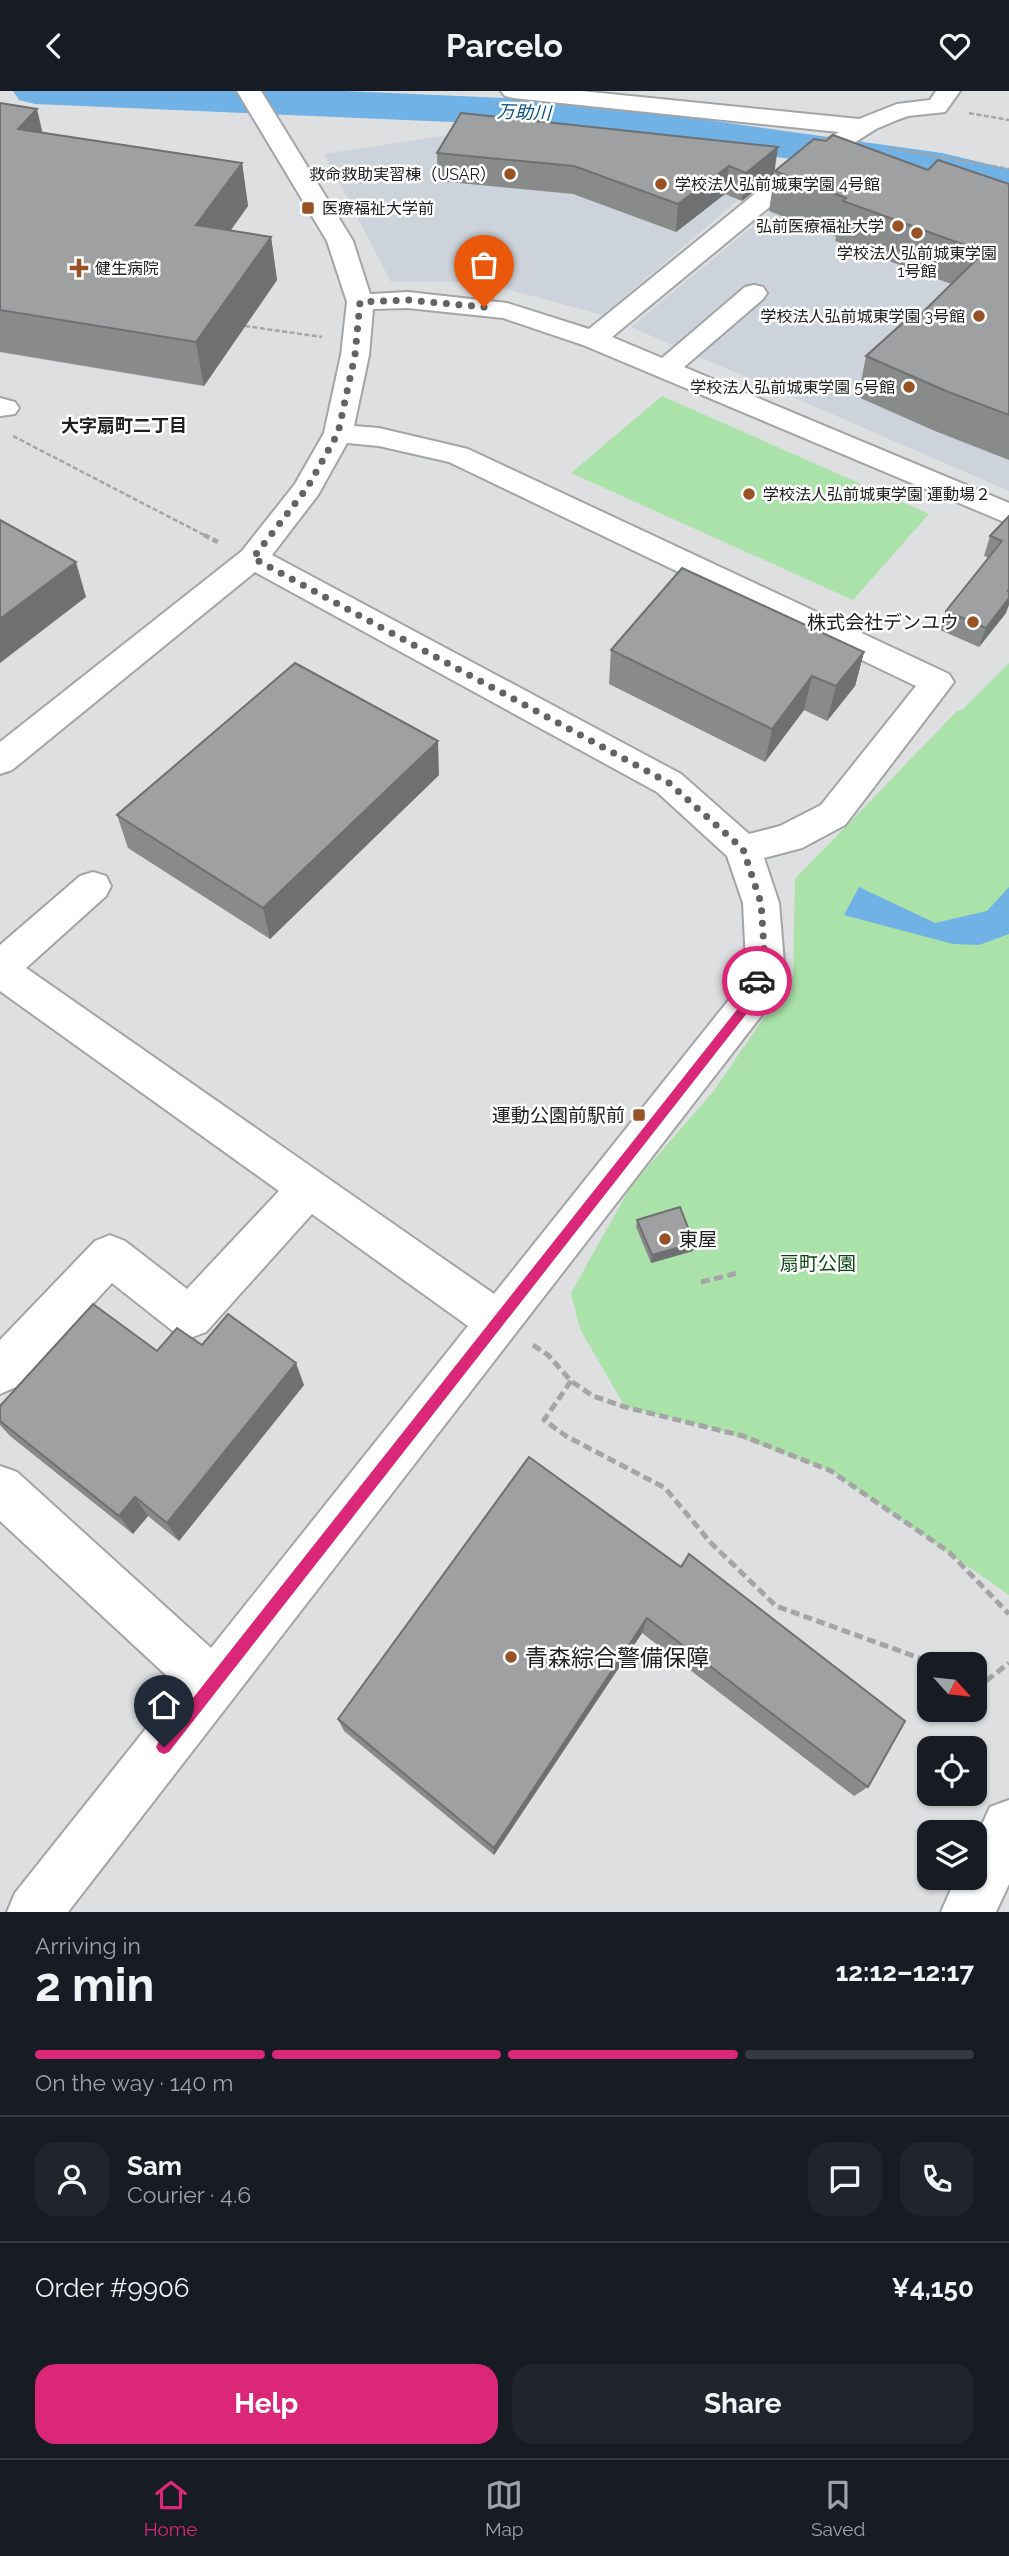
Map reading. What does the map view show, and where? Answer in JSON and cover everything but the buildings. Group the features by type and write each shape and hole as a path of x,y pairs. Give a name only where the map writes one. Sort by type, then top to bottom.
{"street":[{"path":"513,91 852,135"},
{"path":"885,91 915,108"},
{"path":"593,339 816,157 889,114 915,108 937,107 948,91"},
{"path":"0,761 253,558 307,488 338,433 355,355 360,302 340,241 250,93"},
{"path":"665,369 754,293"},
{"path":"360,302 408,300 462,303 507,311 593,339 1009,514"},
{"path":"338,433 379,437 458,455 937,682 832,815 789,838 743,849"},
{"path":"34,1912 747,1005 765,963 761,903 743,849 669,783 253,558"},
{"path":"93,886 0,969 498,1322"},
{"path":"0,1371 110,1255 190,1317 309,1188"},
{"path":"0,1489 213,1684"},
{"path":"968,1912 1009,1826"}],"path":[{"path":"852,135 1009,169"},
{"path":"245,326 334,339"},
{"path":"12,436 253,558"},
{"path":"701,1282 738,1273"},
{"path":"498,1322 548,1355 571,1381 593,1397 743,1436 831,1471 949,1552 1009,1614"},
{"path":"571,1381 544,1420 566,1436 665,1487 711,1543 776,1606 917,1657"},
{"path":"987,1680 1009,1663"}],"shaded area":[{"path":"448,135 771,172 603,315 480,282 391,282 324,154"},
{"path":"823,168 1009,205 1009,491 631,327"}],"green space":[{"name":"学校法人弘前城東学園 運動場２","path":"662,396 929,514 853,600 571,473"},
{"name":"扇町公園","path":"1009,663 1009,1595 831,1471 716,1429 625,1407 580,1329 571,1293 631,1186 713,1092 793,975 795,879 957,711 963,709"}],"water":[{"path":"859,887 935,923 987,911 1009,887 1009,934 979,945 953,944 844,915"}],"waterway":[{"name":"万助川","path":"35,91 570,114 942,167 1009,183"}],"way so far":[{"path":"484,307 408,300 360,302 355,355 338,433 307,488 253,558 669,783 743,849 761,903 765,963 757,981"}],"place":[{"name":"救命救助実習棟（USAR）","path":"510,174"},
{"name":"学校法人弘前城東学園 4号館","path":"661,184"},
{"name":"医療福祉大学前","path":"308,208"},
{"name":"弘前医療福祉大学","path":"898,226"},
{"name":"学校法人弘前城東学園 1号館","path":"917,233"},
{"name":"健生病院","path":"79,268"},
{"name":"学校法人弘前城東学園 3号館","path":"979,316"},
{"name":"学校法人弘前城東学園 5号館","path":"909,387"},
{"name":"学校法人弘前城東学園 運動場２","path":"749,494"},
{"name":"株式会社デンユウ","path":"973,622"},
{"name":"運動公園前駅前","path":"639,1115"},
{"name":"東屋","path":"665,1239"},
{"name":"青森綜合警備保障","path":"511,1657"}],"district":[{"name":"大字扇町二丁目","path":"124,425"}],"route":[{"path":"164,1747 747,1005 757,981"}]}
